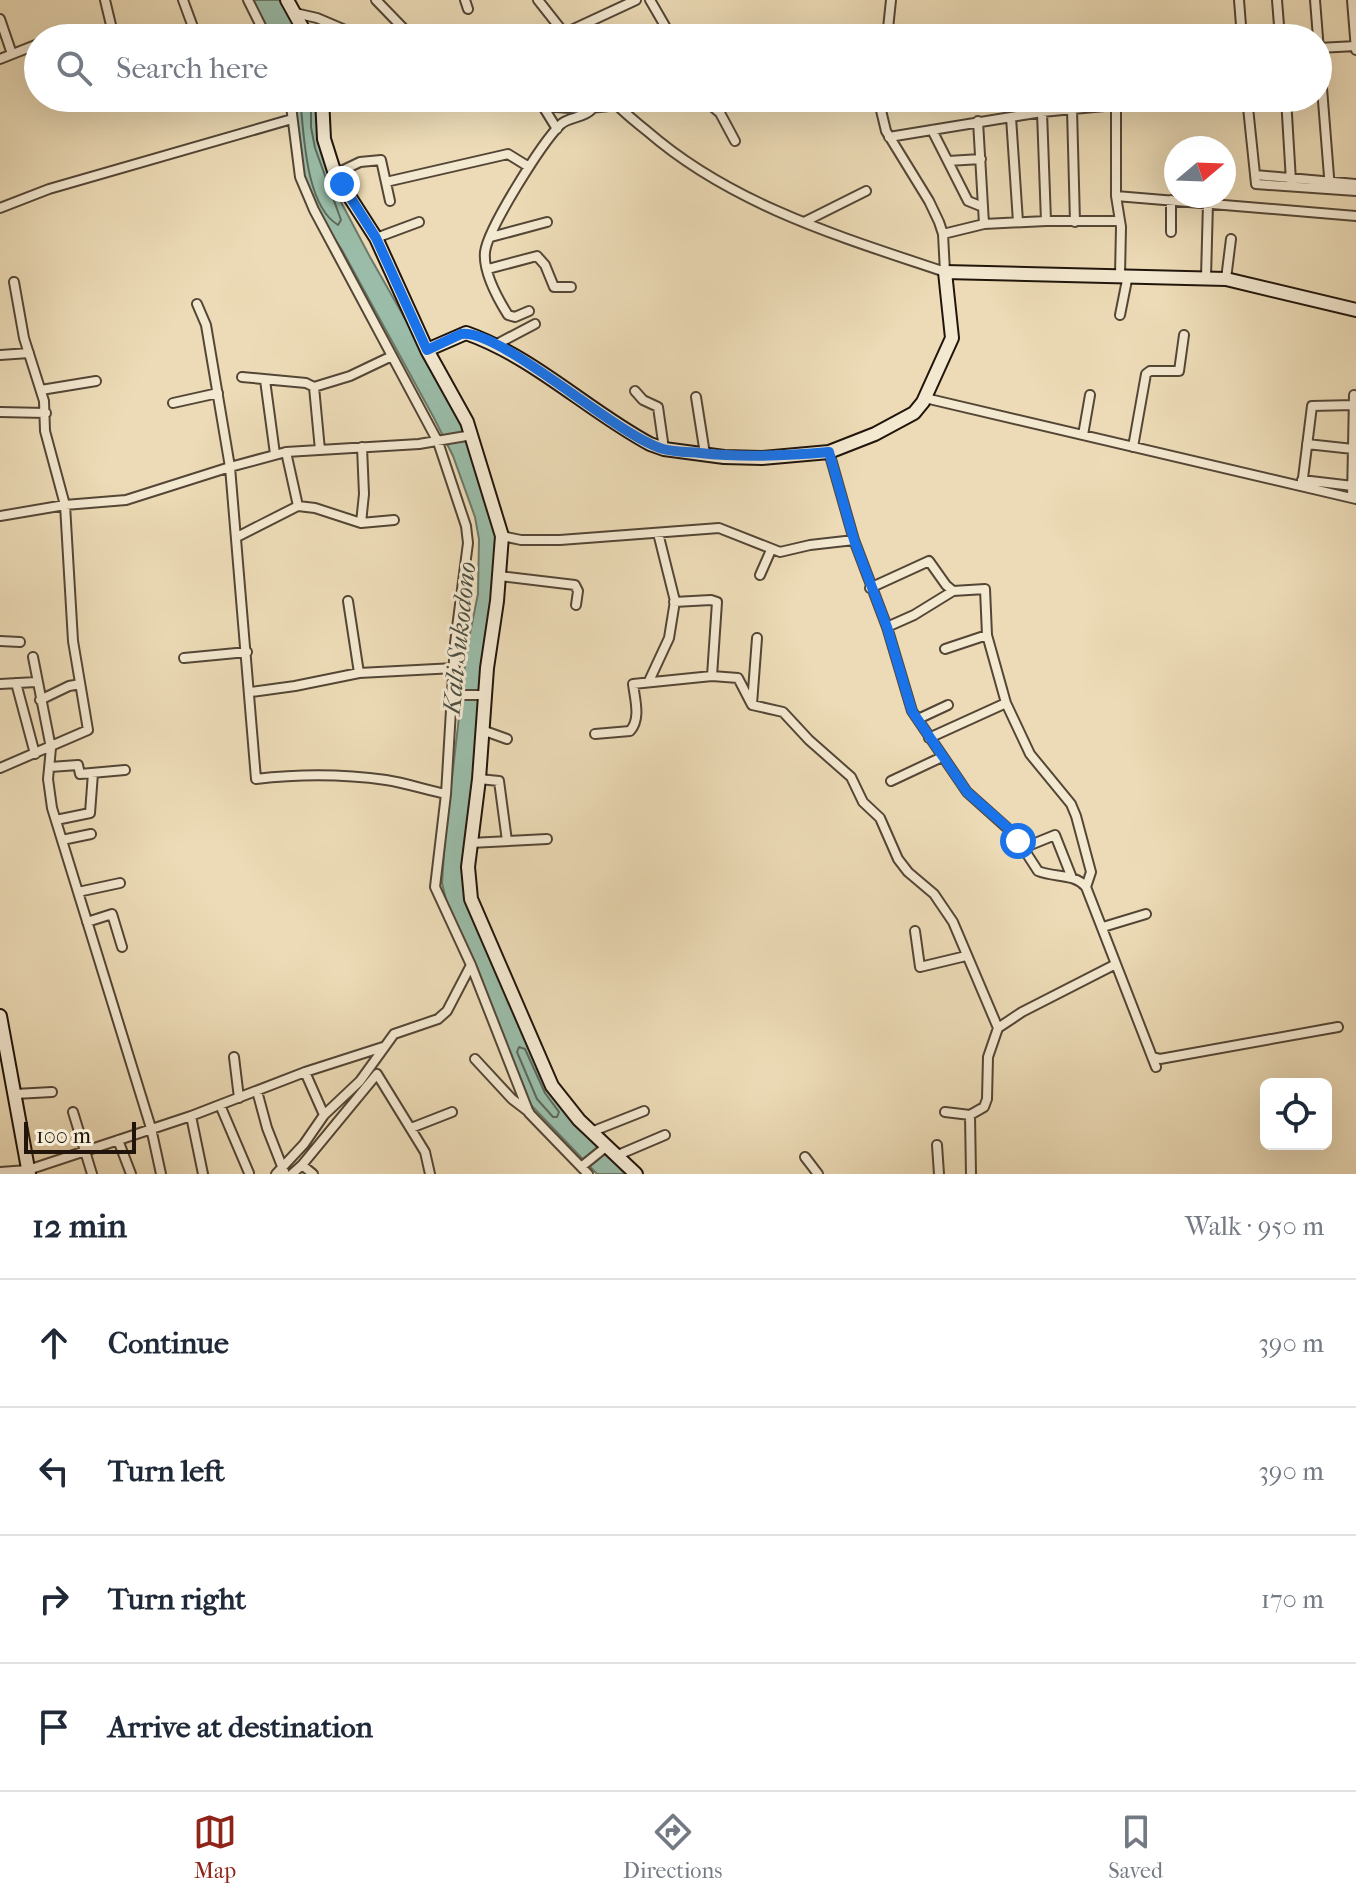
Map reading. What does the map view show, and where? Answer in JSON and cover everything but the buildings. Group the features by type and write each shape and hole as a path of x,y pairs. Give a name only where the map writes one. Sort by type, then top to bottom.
{"street":[{"path":"105,0 111,24"},
{"path":"183,0 192,24"},
{"path":"248,0 260,24"},
{"path":"287,0 301,24"},
{"path":"376,0 399,24"},
{"path":"538,0 557,24"},
{"path":"589,24 636,0"},
{"path":"650,0 664,24"},
{"path":"888,24 891,0"},
{"path":"1239,0 1241,24"},
{"path":"1277,0 1279,24"},
{"path":"1315,0 1316,24"},
{"path":"1332,48 1356,48 1352,0"},
{"path":"295,13 331,24"},
{"path":"0,19 12,54"},
{"path":"0,59 24,49"},
{"path":"291,112 304,188 440,441 457,496 468,543 455,643 455,694 435,887 473,971 529,1113"},
{"path":"323,112 324,139 335,174 376,238 427,350 471,435 502,536 484,695 468,886 479,919 552,1086 591,1132 636,1174"},
{"path":"546,112 557,129"},
{"path":"529,311 515,317 508,315 498,298 485,256 491,237 529,167 557,129 566,121 588,112"},
{"path":"627,112 704,175 804,222 945,272 1206,277 1356,310"},
{"path":"719,112 735,141"},
{"path":"427,350 466,333 495,345 638,437 664,449 762,458 830,456 875,434 914,413 925,398 952,338 943,234 929,201 889,137 881,112"},
{"path":"889,137 1042,112 1046,221"},
{"path":"1072,112 1075,222"},
{"path":"1115,112 1116,196 1124,275 1120,315"},
{"path":"1248,112 1255,175 1356,191"},
{"path":"1287,112 1291,182"},
{"path":"1324,112 1330,186"},
{"path":"1011,117 1018,222"},
{"path":"0,208 49,189 292,119"},
{"path":"978,121 984,224"},
{"path":"932,130 968,201 983,207"},
{"path":"386,182 508,154 529,167"},
{"path":"335,174 354,164 378,159 382,161 390,201"},
{"path":"948,161 981,159"},
{"path":"1330,186 1356,184"},
{"path":"804,222 866,191"},
{"path":"1116,196 1164,199"},
{"path":"1236,205 1356,216"},
{"path":"1171,208 1171,232"},
{"path":"1206,277 1208,208"},
{"path":"943,234 984,224 1118,221"},
{"path":"376,238 419,222"},
{"path":"491,237 547,222"},
{"path":"1226,279 1231,239"},
{"path":"488,269 537,256 545,265 554,287 571,287"},
{"path":"0,768 88,730 73,641 65,505 45,431 46,413 14,282"},
{"path":"197,304 206,325 230,467 256,779 291,775 387,780 446,794"},
{"path":"495,345 535,324"},
{"path":"1133,447 1146,374 1150,371 1179,371 1184,335"},
{"path":"0,355 29,353"},
{"path":"242,377 296,382 314,387 350,376 392,356"},
{"path":"265,380 275,454"},
{"path":"41,390 96,381"},
{"path":"314,387 320,450"},
{"path":"635,391 643,400 658,407 664,449"},
{"path":"173,403 218,393"},
{"path":"1083,435 1090,395"},
{"path":"696,397 705,454"},
{"path":"925,398 1302,483 1354,499 1354,400 1312,406 1302,483"},
{"path":"0,412 46,413"},
{"path":"0,516 65,505 126,500 286,452 440,441 471,435"},
{"path":"1307,444 1353,449"},
{"path":"361,523 364,494 362,447"},
{"path":"286,452 298,506"},
{"path":"830,456 854,540 887,627 912,711 967,792 1009,829 1038,871 1072,878 1086,887 1154,1063 1160,1059 1338,1027"},
{"path":"1302,483 1353,486"},
{"path":"237,537 298,506 315,508 361,523 394,520"},
{"path":"502,536 534,540 719,528 771,550 784,552 810,545 854,540"},
{"path":"649,681 669,638 674,602 658,533"},
{"path":"760,575 771,550"},
{"path":"870,588 929,561 953,591"},
{"path":"499,576 575,585 578,591 576,605"},
{"path":"887,627 953,591 985,589 987,635 1006,703 1030,754 1071,804 1091,872 1086,887"},
{"path":"348,601 359,673"},
{"path":"674,602 717,602 712,676"},
{"path":"945,649 987,635"},
{"path":"752,705 757,638"},
{"path":"0,641 20,642"},
{"path":"184,658 247,652"},
{"path":"33,657 51,748 49,788 56,820 151,1128 161,1174"},
{"path":"251,692 359,673 455,668"},
{"path":"595,734 630,731 633,728 637,716 633,684 712,676 738,678 752,705 783,712 809,740 845,770 863,802 880,818 898,859 934,894 953,922 998,1028"},
{"path":"0,684 36,682"},
{"path":"16,683 35,754"},
{"path":"40,700 80,684"},
{"path":"455,694 484,695"},
{"path":"929,738 1006,703"},
{"path":"918,719 948,705"},
{"path":"482,730 507,739"},
{"path":"891,781 942,757"},
{"path":"50,767 78,765 80,774 125,770"},
{"path":"56,820 90,813 93,773"},
{"path":"479,779 499,781 507,841"},
{"path":"62,840 91,834"},
{"path":"1023,848 1055,835 1072,878"},
{"path":"470,843 547,839"},
{"path":"78,892 120,883"},
{"path":"87,922 112,914 122,947"},
{"path":"1103,927 1146,914"},
{"path":"915,931 920,967 966,956"},
{"path":"945,1112 970,1115 984,1107 988,1057 998,1028 1022,1012 1116,964"},
{"path":"284,1172 324,1115 360,1081 397,1032 438,1019 447,1011 473,971"},
{"path":"0,1016 29,1172"},
{"path":"0,1172 29,1172 383,1047"},
{"path":"234,1057 239,1098"},
{"path":"475,1059 585,1168 606,1147"},
{"path":"305,1072 324,1115"},
{"path":"284,1172 302,1165 377,1074 425,1152 430,1174"},
{"path":"257,1091 284,1172"},
{"path":"15,1094 52,1092"},
{"path":"220,1105 249,1173"},
{"path":"591,1132 644,1111"},
{"path":"73,1112 92,1174"},
{"path":"411,1128 452,1112"},
{"path":"970,1115 971,1174"},
{"path":"191,1116 203,1174"},
{"path":"618,1155 665,1135"},
{"path":"118,1140 131,1174"},
{"path":"937,1145 939,1174"},
{"path":"805,1157 818,1174"},
{"path":"302,1165 313,1174"}],"water":[{"path":"252,0 282,0 293,24 263,24"},
{"path":"293,112 319,112 323,146 342,204 466,426 500,539 465,870 552,1090 625,1174 597,1174 530,1104 446,900 442,883 445,838 467,648 478,594 479,539 475,517 453,456 434,418 342,250 314,208 299,168"}],"route":[{"path":"342,184 376,238 427,350 461,334 482,338 638,437 664,449 724,457 762,458 829,452 854,540 887,627 912,711 967,792 1009,829 1018,841"}],"water label":[{"name":"Kali Sukodono","path":"459,638"}]}
